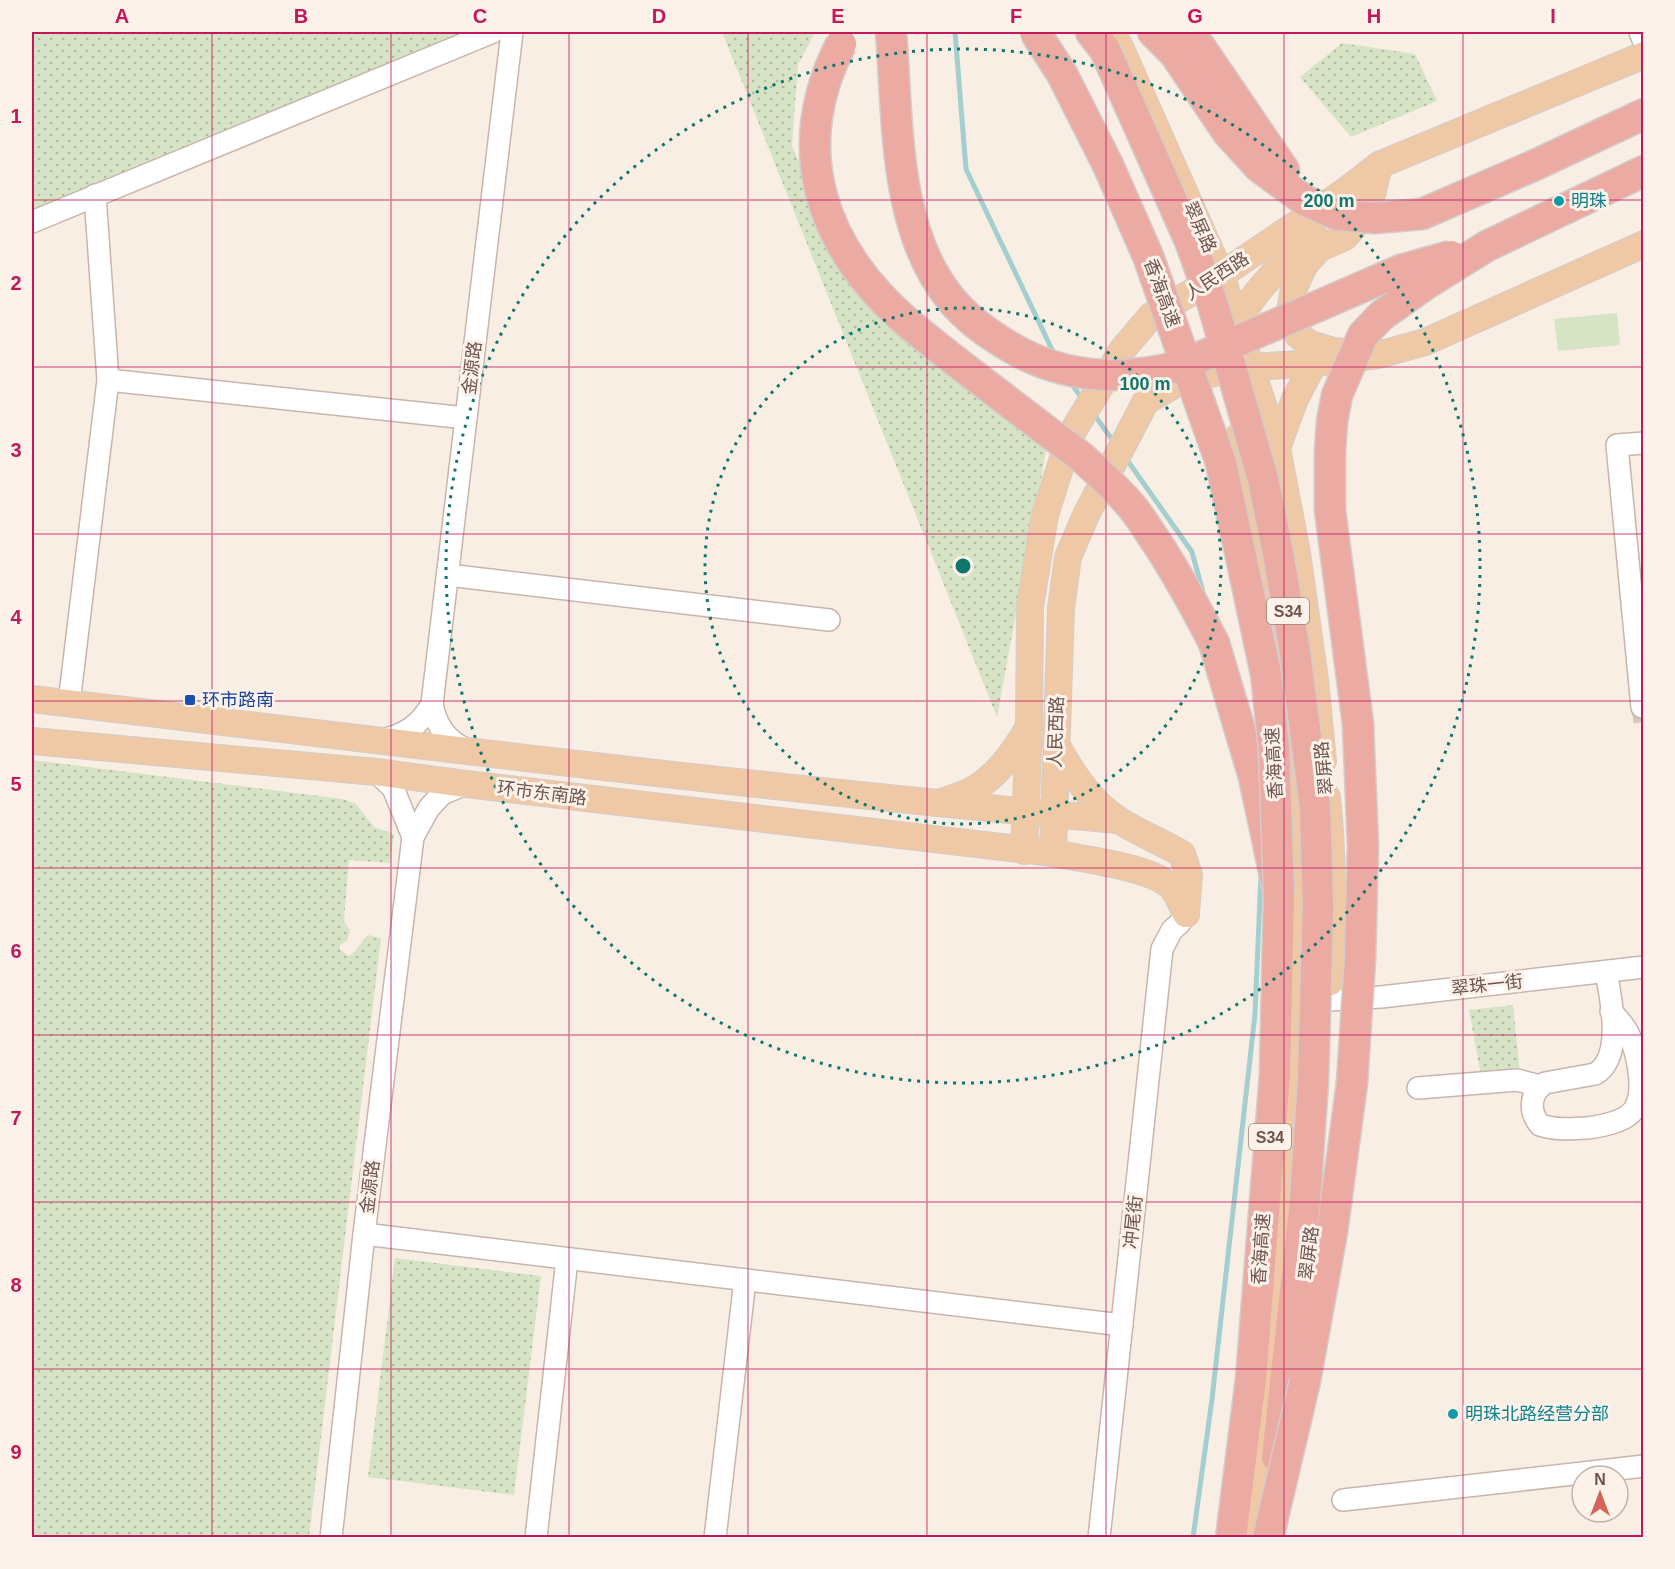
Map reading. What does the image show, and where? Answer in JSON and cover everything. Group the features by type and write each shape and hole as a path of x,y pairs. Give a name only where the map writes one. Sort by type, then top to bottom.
{"highway":[{"path":"850,32 828,71 818,105 814,141 817,181 830,222 854,262 907,322 1086,462 1133,507 1175,569 1214,643 1254,777 1279,895"},
{"path":"891,32 901,164 907,201 918,239 934,275 950,298 970,320 1005,344 1056,368 1089,375 1150,374 1180,366 1401,270 1487,246"},
{"name":"香海高速","path":"1035,32 1062,75 1108,165 1148,256 1221,463 1266,674 1274,749 1279,895 1275,1074 1251,1379 1231,1538"},
{"path":"1153,32 1175,54 1236,141 1259,167 1305,200 1338,215 1375,218 1422,214 1644,114"},
{"path":"1190,32 1305,200"},
{"name":"香海高速","path":"1101,36 1190,241 1213,305 1263,478 1295,652 1315,807 1318,906 1312,1093 1305,1200 1268,1538"},
{"path":"1268,1538 1305,1381 1332,1232 1352,1083 1360,960 1363,846 1358,724 1330,510 1330,452 1337,395 1363,335 1381,316 1426,284 1487,246 1644,171"}],"main road":[{"name":"翠屏路","path":"1077,32 1094,60 1159,197 1196,291 1242,456 1269,593 1293,771 1296,893 1295,1008 1289,1151 1269,1380 1249,1538"},
{"name":"翠屏路","path":"1101,36 1120,47 1221,274 1252,367 1277,448 1315,680 1331,835 1333,924 1330,1000 1323,1133 1276,1538"},
{"name":"人民西路","path":"1024,851 1027,811 1030,607 1045,514 1070,436 1123,349 1151,316 1196,291 1344,192 1378,165 1644,55"},
{"path":"1378,165 1372,195 1358,223 1345,237 1320,248 1305,264 1294,288 1290,310 1298,335 1310,344 1333,351 1378,355"},
{"path":"1218,372 1237,322 1263,286 1334,208 1344,192"},
{"name":"人民西路","path":"1053,853 1061,608 1068,557 1086,515 1146,401 1179,382 1218,372 1378,355 1425,342 1644,244"},
{"path":"1277,448 1295,399 1314,363"},
{"name":"环市东南路","path":"32,699 475,752 939,803 1118,820"},
{"path":"939,803 971,791 997,772 1015,750 1029,727"},
{"name":"环市东南路","path":"32,741 376,772 1053,853 1138,870 1156,876 1173,888 1186,914"},
{"path":"1056,744 1070,770 1099,806 1118,820 1182,854 1189,875 1186,914"}],"street":[{"path":"32,222 493,32"},
{"name":"金源路","path":"432,704 512,32"},
{"path":"1640,32 1644,42"},
{"path":"69,703 108,380 95,195"},
{"path":"108,380 466,418"},
{"path":"1642,706 1617,445 1644,443"},
{"path":"448,575 829,620"},
{"path":"378,741 403,734 411,729 432,704"},
{"path":"432,704 437,724 444,734 453,742 475,752"},
{"path":"376,772 393,788 413,837"},
{"path":"413,837 429,808 442,794 466,784"},
{"name":"金源路","path":"331,1538 364,1234 413,837"},
{"name":"冲尾街","path":"1099,1538 1162,949 1172,930 1186,914"},
{"name":"翠珠一街","path":"1330,1000 1381,997 1644,967"},
{"path":"1606,972 1611,1011 1614,1023 1612,1042 1605,1065 1595,1074 1545,1083 1540,1086 1534,1094 1532,1106 1535,1118 1540,1125 1558,1128 1595,1127 1627,1116 1636,1106 1639,1091 1638,1064 1628,1032 1611,1011"},
{"path":"1418,1088 1517,1080 1540,1086"},
{"path":"364,1234 1122,1325"},
{"path":"536,1538 567,1259"},
{"path":"715,1538 745,1280"},
{"path":"1343,1500 1644,1466"}],"green space":[{"path":"32,32 465,32 32,213"},
{"path":"722,32 815,32 798,65 792,145 833,245 1048,441 997,717"},
{"path":"1342,43 1415,54 1437,101 1351,137 1300,77"},
{"path":"1617,313 1620,345 1558,351 1554,319"},
{"path":"32,760 343,799 356,804 374,827 394,834 390,863 349,860 344,921 350,931 347,941 340,945 340,950 349,956 368,935 381,938 309,1537 32,1537"},
{"path":"1513,1005 1520,1073 1481,1076 1469,1010"},
{"path":"395,1258 541,1276 514,1495 368,1477"}],"waterway":[{"path":"955,32 966,169 1055,356"},
{"path":"1070,382 1084,401"},
{"path":"1093,413 1116,445"},
{"path":"1125,457 1192,552 1204,596"},
{"path":"1193,1538 1212,1399 1255,1014 1261,874"}],"tunnel":[{"path":"1642,707 1644,722"}],"place":[{"name":"明珠","path":"1559,201"},
{"name":"环市路南","path":"190,700"},
{"name":"明珠北路经营分部","path":"1453,1414"}]}
